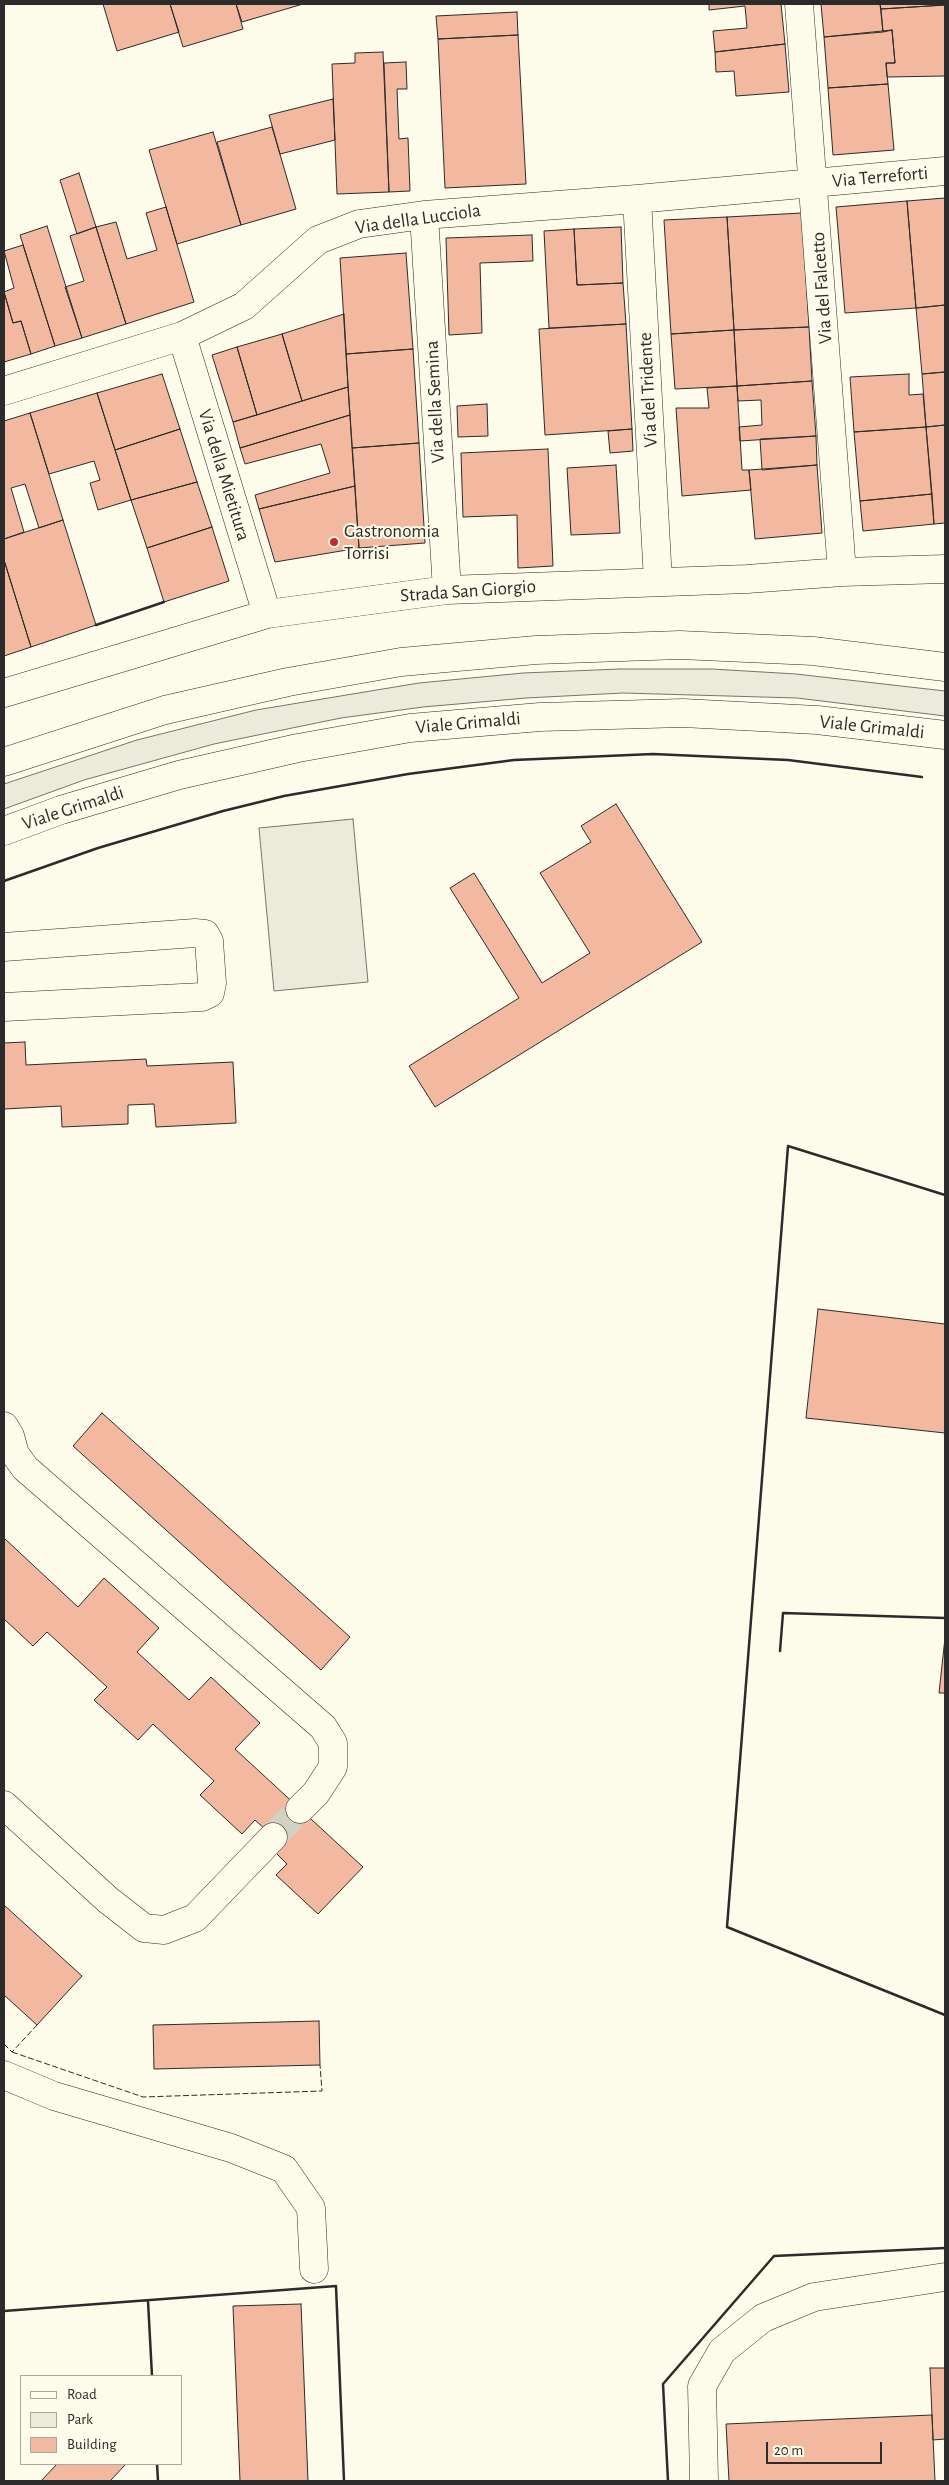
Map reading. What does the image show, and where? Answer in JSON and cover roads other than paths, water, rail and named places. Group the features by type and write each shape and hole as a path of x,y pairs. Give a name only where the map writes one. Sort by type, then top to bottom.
{"street":[{"name":"Via del Falcetto","path":"800,4 842,572"},
{"name":"Via Terreforti","path":"814,183 945,171"},
{"name":"Via della Lucciola","path":"4,391 182,336 244,306 318,240 359,224 424,215 814,183"},
{"name":"Via del Tridente","path":"637,199 658,581"},
{"name":"Via della Semina","path":"424,215 447,590"},
{"name":"Via della Mietitura","path":"182,336 267,614"},
{"name":"Strada San Giorgio","path":"4,693 267,614 447,590 747,579 842,572 945,569"},
{"path":"4,762 165,710 288,682 401,662 536,650 680,645 813,651 945,667"},
{"name":"Viale Grimaldi","path":"4,831 61,810 179,775 298,748 410,728 540,717 684,713 817,720 945,735"},
{"path":"4,946 195,933 205,934 209,941 212,984 210,993 202,997 4,1007"},
{"path":"4,1426 10,1436 15,1454 25,1468 323,1727 333,1743 333,1766 316,1793 300,1809"},
{"path":"4,1805 108,1900 144,1928 164,1930 195,1918 274,1838"},
{"path":"4,2076 54,2096 232,2148 284,2169 311,2208 314,2269"},
{"path":"704,2481 702,2386 722,2351 763,2318 814,2297 945,2277"}],"tunnel":[{"path":"273,1837 300,1809"}],"place":[{"name":"Gastronomia Torrisi","path":"334,542"}]}
